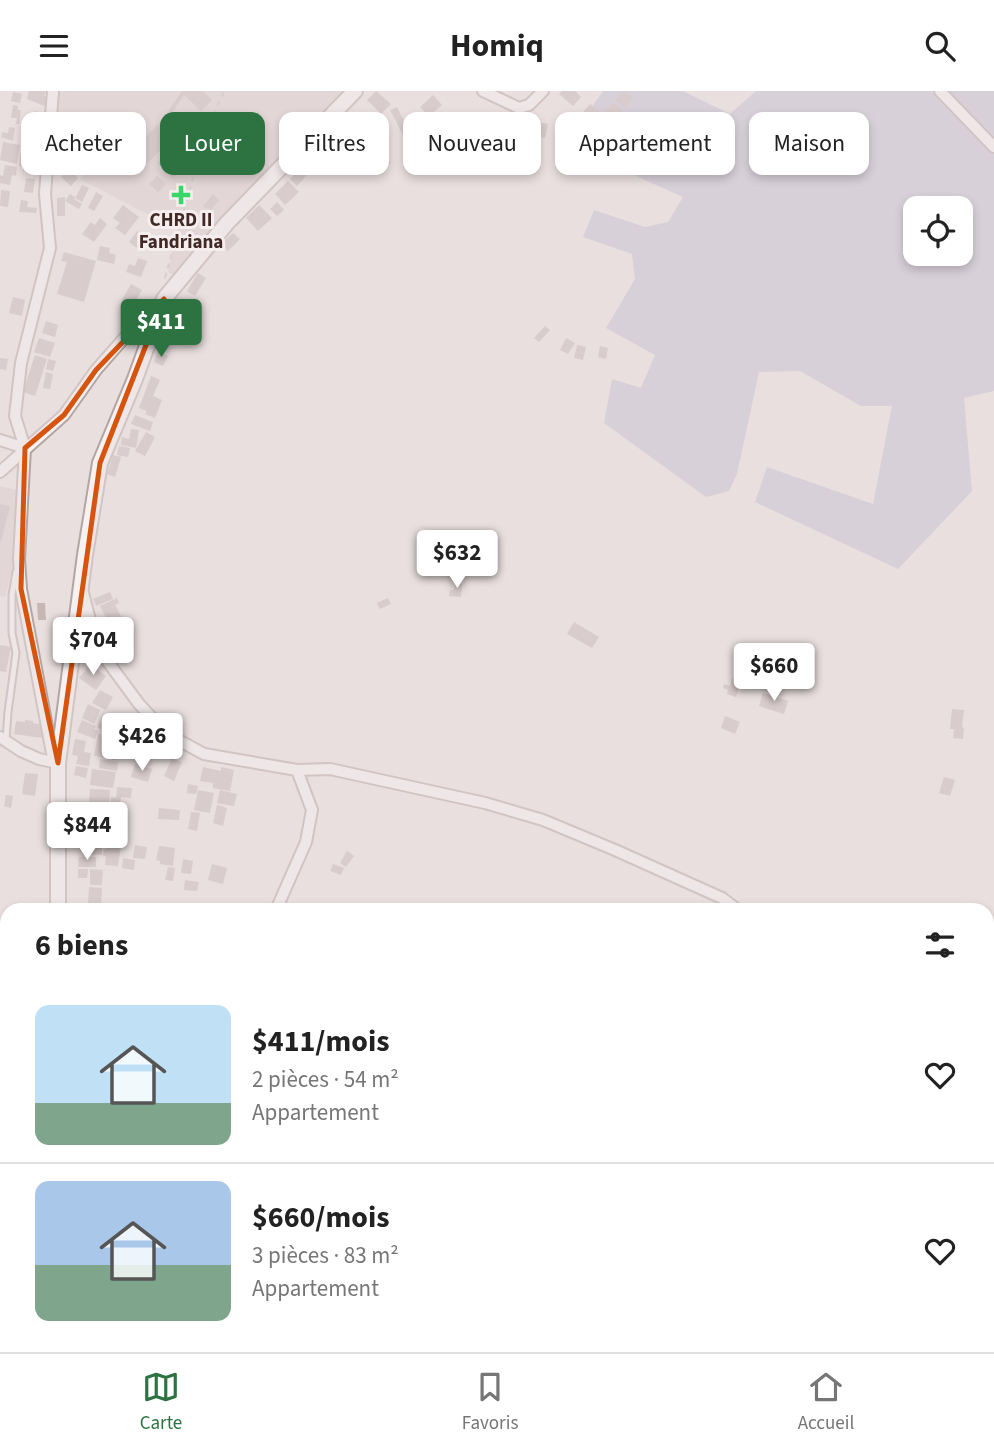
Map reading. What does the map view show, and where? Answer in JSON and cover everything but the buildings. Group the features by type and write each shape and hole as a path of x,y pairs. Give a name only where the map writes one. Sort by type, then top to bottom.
{"street":[{"path":"53,91 45,194 50,248 21,363 15,416 25,448 19,559 21,589 52,753 58,763"},
{"path":"0,472 64,415 96,370 140,320 164,299 227,223 355,91"},
{"path":"483,91 519,108 529,105 543,91"},
{"path":"940,91 994,147"},
{"path":"58,903 58,763 100,463 164,299"},
{"path":"0,440 25,448"},
{"path":"81,586 97,647 139,704 167,734 204,754 297,770 330,769 485,803 543,820 729,903"},
{"path":"3,738 21,751 58,763"},
{"path":"279,903 306,842 312,810 297,770"}],"lane":[{"path":"3,738 16,653 12,633 12,595 19,559"}],"path":[{"path":"164,299 162,288 207,129 224,91"}],"highlighted area":[{"path":"164,299 100,463 58,763 21,589 25,448 64,415 96,370"}],"shaded area":[{"path":"56,91 353,91 333,112 279,112 279,167 174,275 168,272 178,227 80,179 83,175 146,175 146,112 54,112"},
{"path":"603,91 683,91 726,112 588,112"},
{"path":"756,91 994,91 994,391 964,398 972,491 898,569 755,502 767,467 873,504 892,406 861,406 800,371 759,372 737,474 729,491 706,497 604,423 612,379 641,388 655,355 606,328 635,279 632,254 583,237 594,210 645,227 668,222 683,197 634,175 735,175 735,112 732,112"},
{"path":"0,486 17,490 14,564 5,597 0,596"}],"place":[{"name":"CHRD II Fandriana","path":"181,195"}]}
